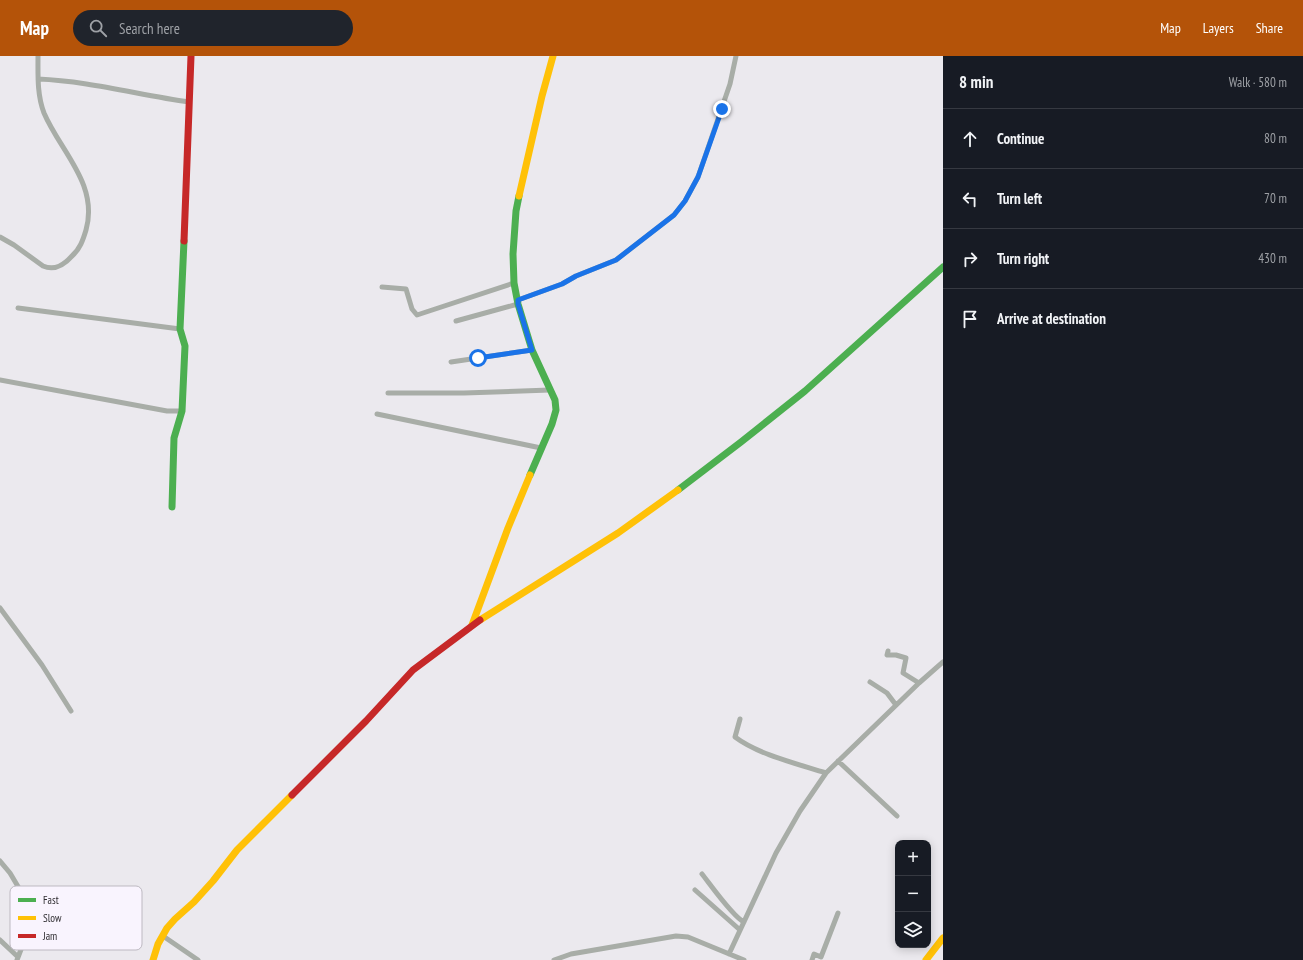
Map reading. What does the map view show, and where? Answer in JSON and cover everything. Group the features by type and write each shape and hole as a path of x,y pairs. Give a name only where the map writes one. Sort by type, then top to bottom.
{"street":[{"path":"0,237 43,266 54,268 66,263 77,252 83,242 88,225 88,207 85,188 71,159 44,113 40,98 38,79 38,56"},
{"path":"172,507 174,438 182,411 185,346 180,329 191,56"},
{"path":"472,625 508,528 552,424 556,410 555,400 532,350 518,302 514,283 513,254 516,210 542,96 553,56"},
{"path":"456,321 518,302 616,260 674,215 685,201 698,177 730,84 736,56"},
{"path":"38,79 51,79 104,87 190,102"},
{"path":"153,960 158,944 167,928 175,918 184,912 213,881 237,850 366,721 413,670 472,625 618,533 666,499 805,391 943,268"},
{"path":"382,287 406,289 412,309 417,315 514,283"},
{"path":"18,308 180,329"},
{"path":"451,362 532,350"},
{"path":"0,380 167,411 182,411"},
{"path":"428,390 549,389"},
{"path":"388,393 464,393 549,389"},
{"path":"377,414 541,448"},
{"path":"0,608 42,665 71,711"},
{"path":"888,651 887,655 896,655 906,658 903,672 919,683"},
{"path":"729,954 776,853 800,810 826,773 919,683 943,662"},
{"path":"870,682 887,693 896,705"},
{"path":"740,719 735,737 742,742 773,755 826,773"},
{"path":"838,761 897,816"},
{"path":"0,861 10,873 18,886"},
{"path":"702,874 733,913 744,922"},
{"path":"695,890 740,930"},
{"path":"812,960 814,954 821,957 838,913"},
{"path":"163,936 198,960"},
{"path":"554,960 571,954 676,936 688,936 744,960"},
{"path":"926,960 943,938"},
{"path":"0,940 17,959"}],"traffic: fast":[{"path":"519,196 516,211 513,254 514,283 518,304 532,350 555,400 556,410 552,424 530,475"},
{"path":"172,507 174,438 182,411 185,346 180,329 184,241"},
{"path":"678,490 805,391 943,267"}],"traffic: slow":[{"path":"519,196 542,96 553,56"},
{"path":"472,625 508,528 530,475"},
{"path":"480,620 618,533 678,490"},
{"path":"153,960 158,944 167,928 213,881 237,850 292,795"},
{"path":"926,960 943,938"}],"traffic: jam":[{"path":"184,241 191,56"},
{"path":"292,795 366,721 413,670 480,620"}],"route":[{"path":"478,358 532,350 518,300 562,284 576,276 616,260 674,215 685,201 698,177 722,109"}]}
